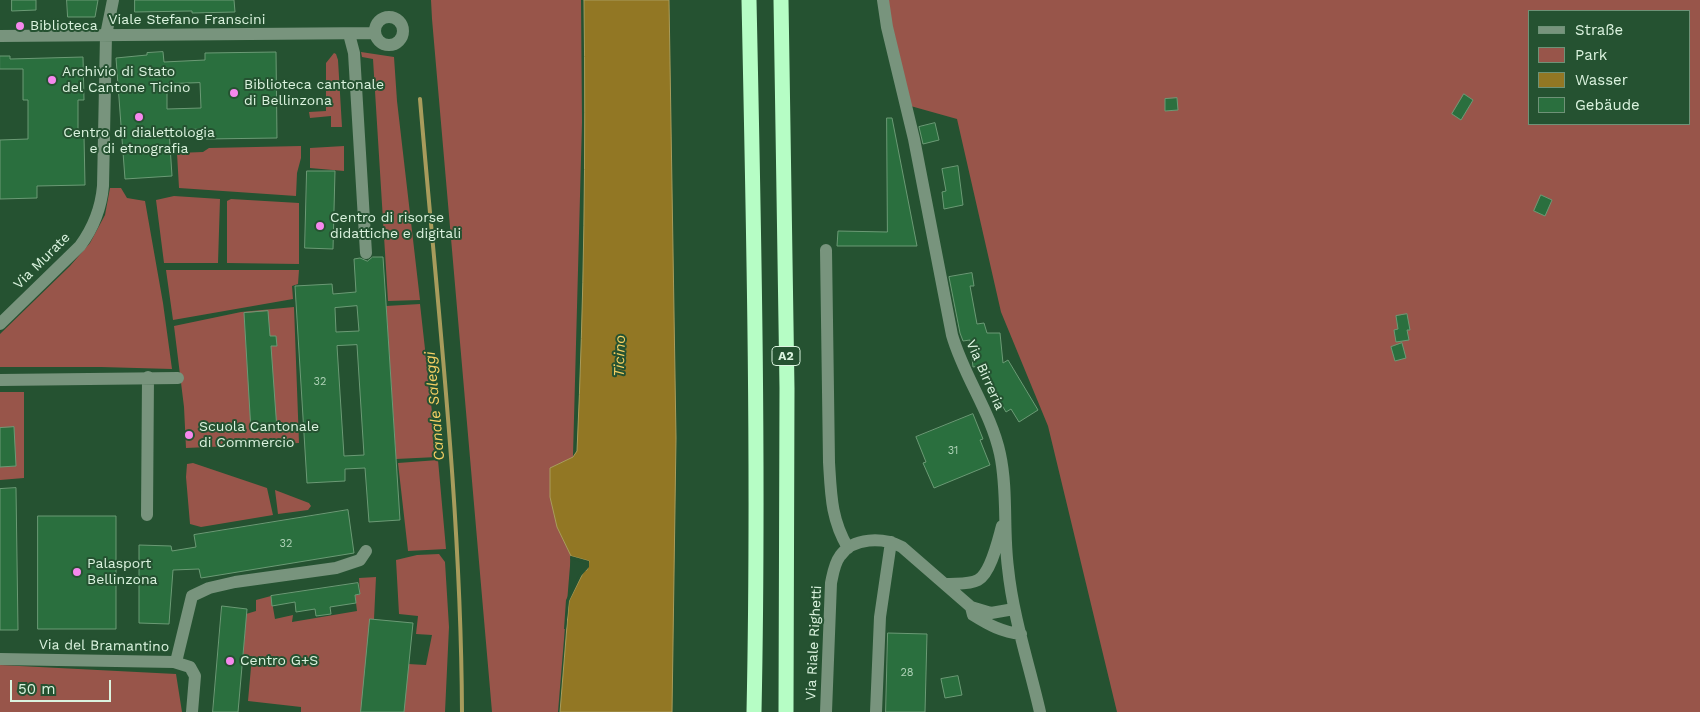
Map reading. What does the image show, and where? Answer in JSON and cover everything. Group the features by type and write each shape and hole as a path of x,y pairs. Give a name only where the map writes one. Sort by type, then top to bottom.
{"highway":[{"name":"A2","path":"749,0 756,378 754,712"},
{"name":"A2","path":"781,0 787,397 786,712"}],"street":[{"name":"Via Murate","path":"0,324 80,246 95,221 102,198 103,186 106,35 113,0"},
{"name":"Via Birreria","path":"883,0 886,21 914,138 952,335 958,356 995,434 999,448 1003,472 1008,567 1014,609 1040,712"},
{"name":"Viale Stefano Franscini","path":"0,36 374,33"},
{"path":"349,34 354,53 366,253"},
{"path":"826,250 829,462 831,497 839,533 848,548 872,540 891,542 902,547 946,584 970,607 973,615 996,629 1021,634"},
{"path":"147,515 148,377"},
{"path":"0,380 178,378"},
{"path":"946,584 972,582 979,580 984,575 990,563 1004,519"},
{"path":"876,712 880,617 891,542"},
{"name":"Via Riale Righetti","path":"826,712 831,583 836,562 848,548"},
{"path":"176,662 192,596 209,588 235,582 336,568 360,560 366,551"},
{"path":"970,607 991,613 1014,609"},
{"name":"Via del Bramantino","path":"0,659 176,662 190,667 196,676 192,712"}],"green space":[{"path":"431,0 581,0 582,122 570,566 558,712 492,712"},
{"path":"883,0 1700,0 1700,712 1117,712 1048,426 1001,312 957,119 907,105"},
{"path":"361,52 394,57 397,101 420,300 388,301 373,59 362,57"},
{"path":"334,53 338,60 342,127 331,127 331,116 310,118 309,112 326,111 326,63"},
{"path":"301,146 296,196 179,188 177,153 203,152 209,148"},
{"path":"344,146 344,171 310,168 310,148"},
{"path":"110,188 121,188 127,198 145,201 163,303 172,369 0,367 0,334 70,266 90,243 105,215"},
{"path":"174,196 220,199 218,263 164,263 156,200"},
{"path":"231,199 299,203 299,264 227,263 227,201"},
{"path":"166,270 299,270 298,284 292,286 293,299 173,320"},
{"path":"420,304 437,457 396,459 386,306"},
{"path":"294,307 299,443 186,448 184,407 174,326 241,312"},
{"path":"0,392 24,392 24,478 0,480"},
{"path":"438,460 446,549 408,551 398,463"},
{"path":"193,463 267,488 273,515 201,527 190,524 186,477 187,464"},
{"path":"275,490 309,503 311,506 308,510 278,514"},
{"path":"439,554 445,562 449,627 445,712 403,712 408,664 426,665 432,635 416,634 418,616 399,614 396,560 417,555"},
{"path":"376,577 374,619 370,619 361,712 301,712 301,707 248,701 252,656 243,656 246,614 256,611 256,600 271,596 275,619 293,615 292,622 357,611 355,595 360,594 359,578"},
{"path":"0,665 176,674 182,712 0,712"}],"water":[{"name":"Ticino","path":"584,0 669,0 676,438 672,712 560,712 569,601 584,571 587,570 589,561 571,556 557,527 550,497 550,468 573,457 577,451 584,226"}],"pier":[{"path":"571,556 589,561 589,567 581,576 569,601 566,629 564,629 566,600 579,574 587,566 586,563 570,559"}],"building":[{"path":"12,0 36,0 36,10 12,11"},
{"path":"67,0 98,0 95,17 68,17"},
{"path":"135,0 234,0 235,12 135,12"},
{"path":"163,52 164,62 205,60 205,53 276,52 277,138 206,139 206,129 169,130 172,176 125,179 116,58 147,55 147,53","holes":["200,83 201,108 167,109 167,84"]},
{"path":"0,56 10,56 10,59 83,57 84,100 78,100 78,136 84,136 85,185 37,186 37,198 0,199 0,140 28,139 28,100 23,100 23,69 0,69"},
{"path":"1464,94 1473,100 1461,120 1452,114"},
{"path":"1177,98 1178,110 1165,111 1165,99"},
{"path":"887,118 892,118 917,246 837,246 838,231 887,232"},
{"path":"935,123 939,140 923,144 919,127"},
{"path":"958,166 963,205 944,209 942,192 946,191 942,169"},
{"path":"307,171 335,171 333,249 305,248"},
{"path":"1541,195 1552,200 1545,216 1534,211"},
{"path":"373,257 383,257 400,520 369,522 365,468 345,469 345,481 307,483 295,286 332,284 333,294 356,292 354,259 360,258 367,261","holes":["357,306 359,331 336,332 335,308","357,345 364,455 344,456 337,346"]},
{"path":"972,273 974,286 970,286 977,324 984,323 987,333 1000,333 1003,363 1008,360 1038,410 1019,422 1011,409 1006,412 979,366 973,367 970,340 963,341 960,333 949,277"},
{"path":"268,311 270,336 276,336 277,346 271,346 277,430 251,431 244,313"},
{"path":"1407,314 1410,330 1407,330 1409,340 1396,342 1394,330 1398,329 1396,316"},
{"path":"1402,343 1406,358 1395,361 1391,347"},
{"path":"973,414 983,439 980,440 990,465 934,488 923,463 926,462 916,437"},
{"path":"14,427 16,466 0,467 0,428"},
{"path":"16,488 18,630 0,630 0,489"},
{"path":"348,510 354,553 201,578 199,569 173,570 169,624 139,623 139,545 171,546 172,551 196,547 194,535"},
{"name":"Palasport Bellinzona","path":"38,516 116,516 116,629 38,629"},
{"path":"358,583 360,594 355,595 356,603 330,607 331,614 316,616 315,609 296,612 295,602 272,606 271,596"},
{"name":"Centro G+S","path":"222,606 247,609 238,712 213,712"},
{"path":"370,619 413,623 404,712 361,712"},
{"path":"888,633 927,634 925,712 886,712"},
{"path":"958,676 962,695 945,698 941,679"}],"waterway":[{"name":"Canale Saleggi","path":"420,99 453,482 461,635 462,712"}],"place":[{"name":"Biblioteca","path":"20,26"},
{"name":"Archivio di Stato del Cantone Ticino","path":"52,80"},
{"name":"Biblioteca cantonale di Bellinzona","path":"234,93"},
{"name":"Centro di dialettologia e di etnografia","path":"139,117"},
{"name":"Centro di risorse didattiche e digitali","path":"320,226"},
{"name":"Scuola Cantonale di Commercio","path":"189,435"},
{"name":"Palasport Bellinzona","path":"77,572"},
{"name":"Centro G+S","path":"230,661"}]}
